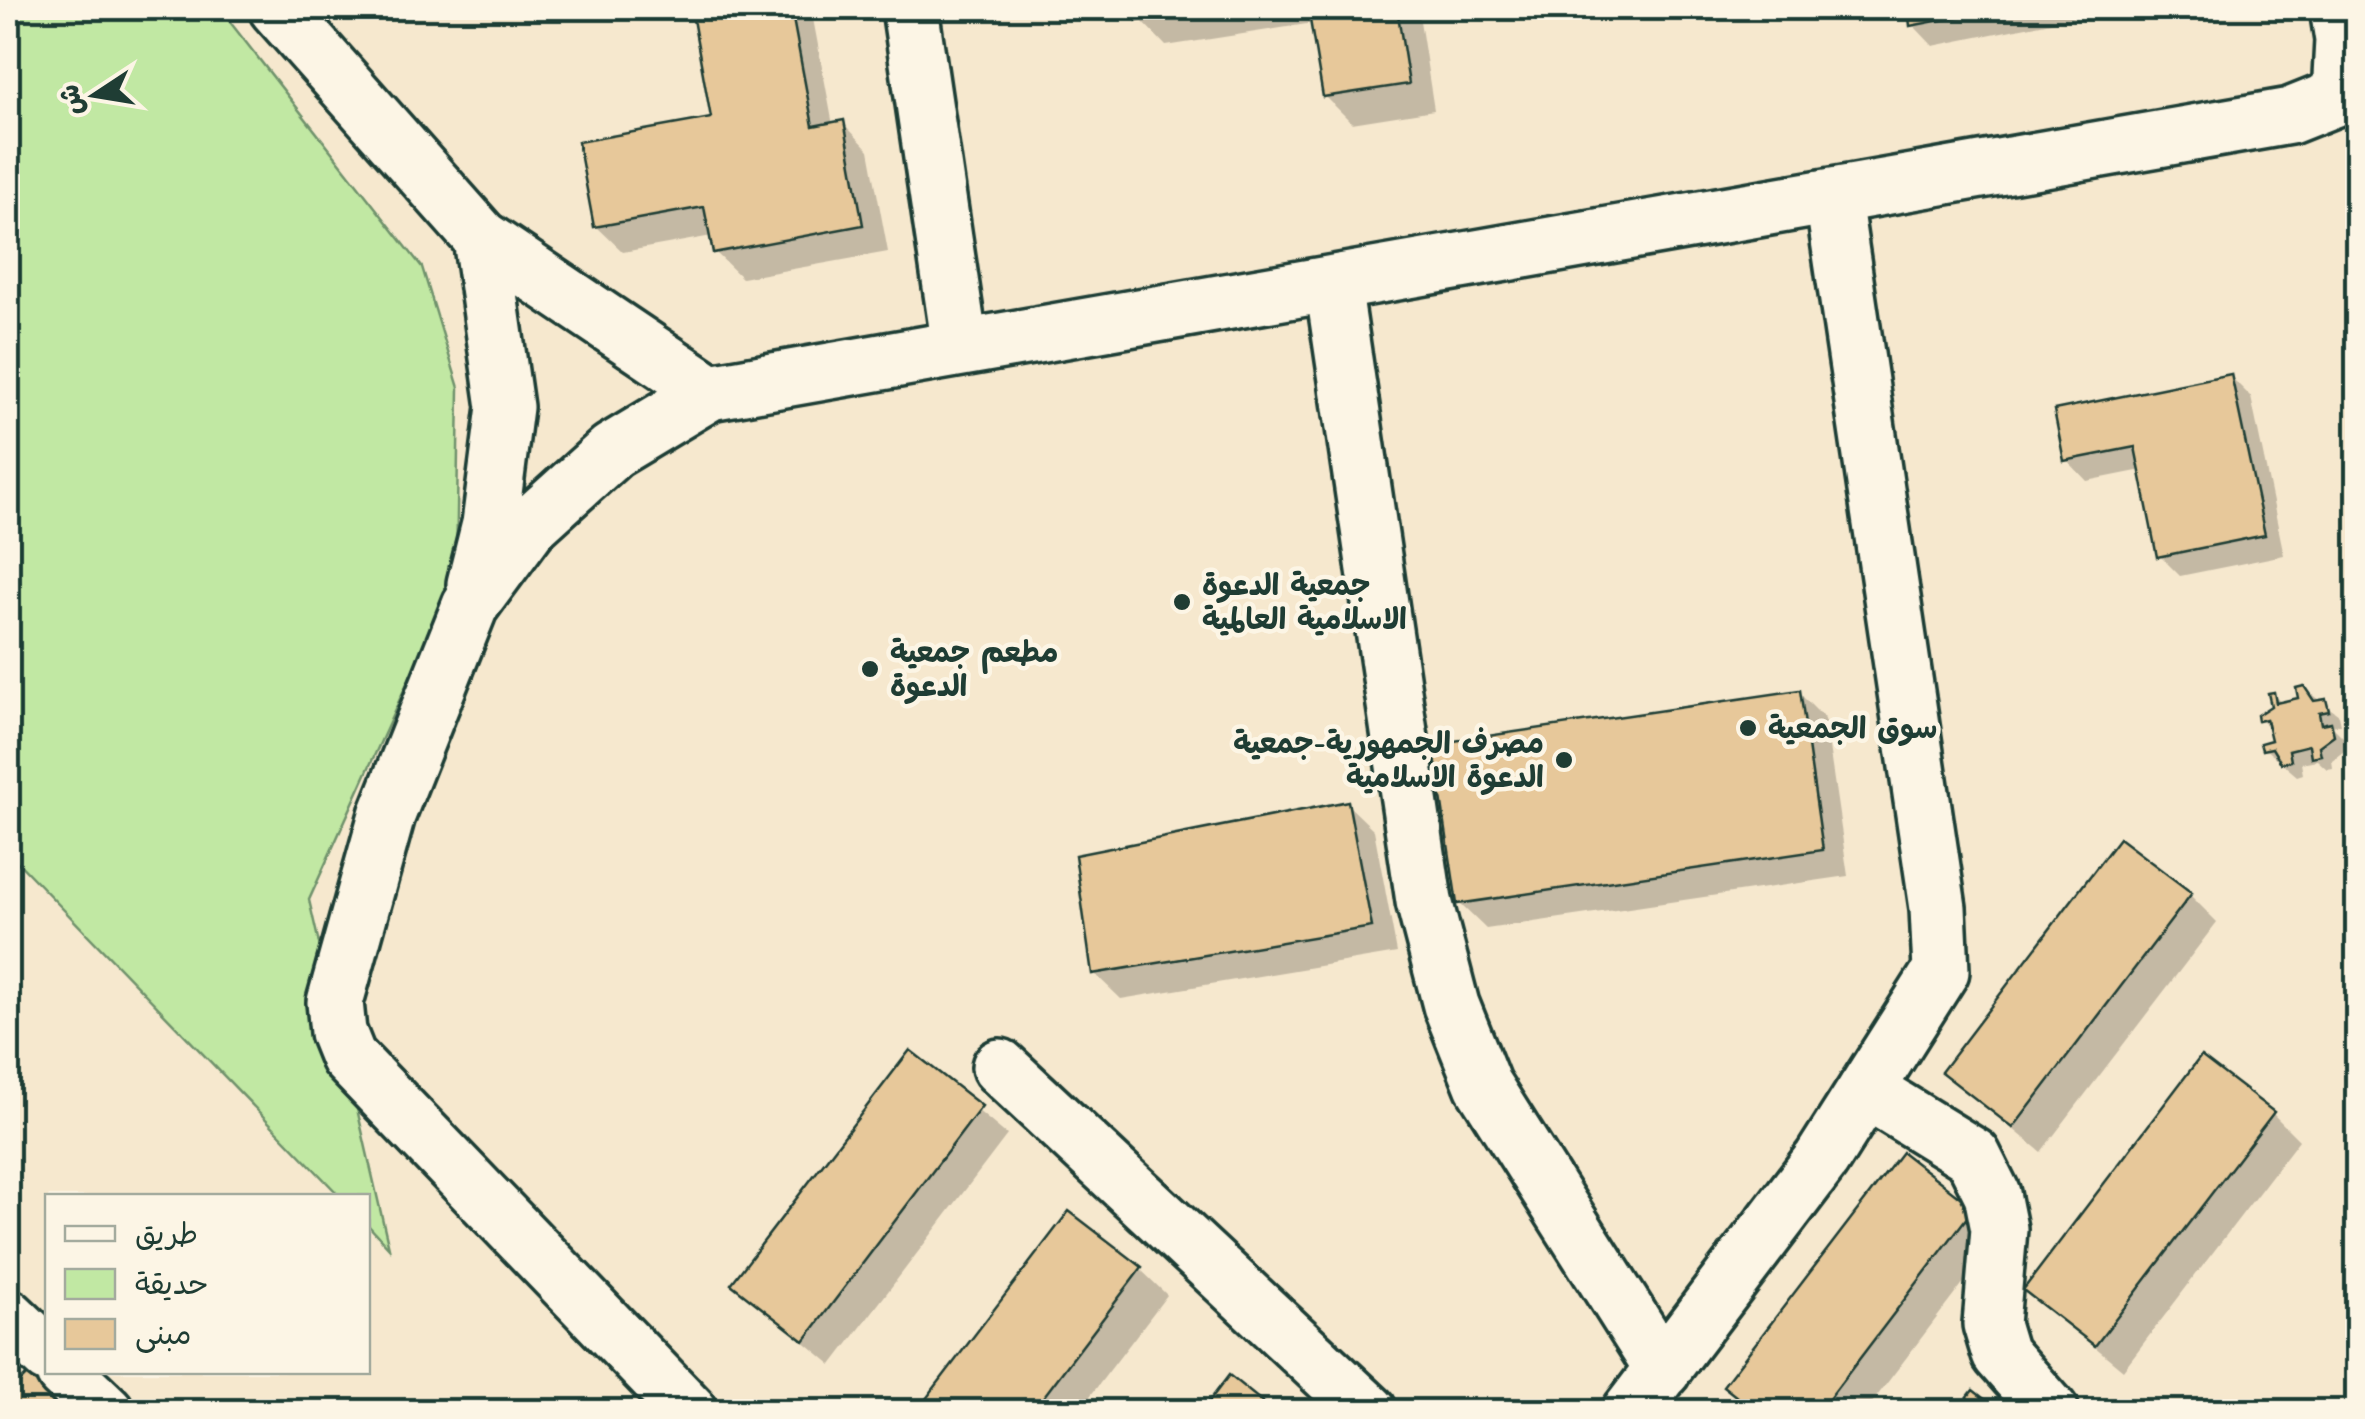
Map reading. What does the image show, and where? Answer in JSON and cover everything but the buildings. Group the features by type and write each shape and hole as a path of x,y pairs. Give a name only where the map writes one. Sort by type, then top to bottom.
{"lane":[{"path":"277,8 482,238 710,392"},
{"path":"910,8 960,347"},
{"path":"470,606 529,526 612,451 710,392 1833,199 2290,116 2340,96 2344,40 2338,8"},
{"path":"1333,286 1424,901 1451,1005 1482,1085 1647,1391 1822,1159 1941,972 1940,940 1833,199"},
{"path":"482,238 504,407 490,524 470,606 387,815 335,1002 338,1032 348,1058 690,1412"},
{"path":"1000,1067 1369,1412"},
{"path":"1866,1090 1973,1156 1992,1194 2000,1229 1991,1324 2000,1354 2051,1412"},
{"path":"8,1317 45,1353"},
{"path":"66,1374 106,1412"}],"shaded area":[{"name":"جمعية الدعوة الاسلامية العالمية","path":"8,8 2357,8 2357,1411 8,1412"}],"green space":[{"path":"8,8 219,8 422,267 459,388 456,575 309,900 389,1248 370,1227 370,1194 338,1194 8,852"}],"place":[{"name":"جمعية الدعوة الاسلامية العالمية","path":"1182,602"},
{"name":"مطعم جمعية الدعوة","path":"870,669"},
{"name":"سوق الجمعية","path":"1748,728"},
{"name":"مصرف الجمهورية-جمعية الدعوة الاسلامية","path":"1564,760"}]}
